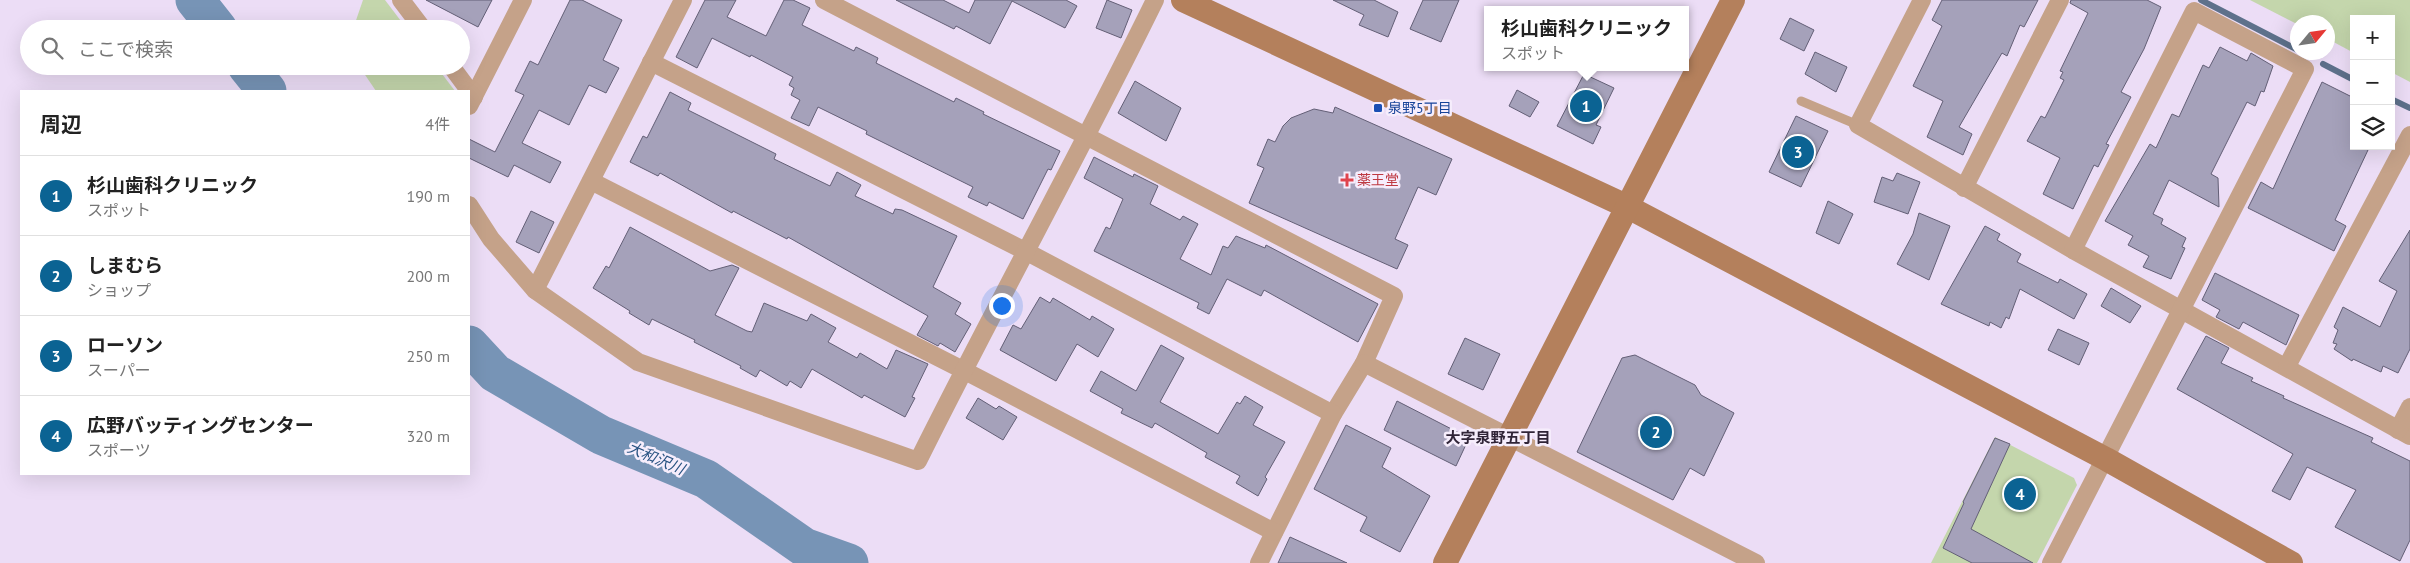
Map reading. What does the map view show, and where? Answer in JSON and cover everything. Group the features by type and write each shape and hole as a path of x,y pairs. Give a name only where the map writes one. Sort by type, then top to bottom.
{"street":[{"path":"401,0 416,20"},
{"path":"471,101 523,0"},
{"path":"535,290 683,0"},
{"path":"824,0 1394,296 1364,362 1332,414 1259,563"},
{"path":"470,206 491,238 535,290 638,362 918,461 963,370 1087,137 1155,0"},
{"path":"1183,0 1626,206 2106,459 2290,563"},
{"path":"1446,563 1626,206 1733,0"},
{"path":"1922,0 1858,125 2073,250 2286,366 2404,433 2410,407"},
{"path":"1964,188 2060,0"},
{"path":"2051,563 2305,69 2194,11 2073,250"},
{"path":"651,62 1027,252 1332,414"},
{"path":"456,75 465,90"},
{"path":"2286,366 2410,135"},
{"path":"591,181 963,370 1274,532"},
{"path":"1364,362 1756,563"}],"lane":[{"path":"1801,101 1858,125"}],"green space":[{"path":"363,0 385,0 400,20 356,20"},
{"path":"2250,0 2410,0 2410,82 2395,74 2395,15 2350,15 2350,51 2335,43 2335,15 2290,15 2290,20"},
{"path":"365,75 443,75 454,90 375,90"},
{"path":"1995,437 2074,478 2077,485 2037,563 1931,563"}],"building":[{"path":"426,0 492,0 478,27 470,23 470,20 465,20"},
{"path":"570,0 582,0 622,20 603,60 619,68 606,93 589,85 569,125 539,110 522,143 561,162 550,183 514,165 508,177 470,158 470,140 495,152 524,95 515,91 530,61 538,65"},
{"path":"705,0 736,0 727,17 766,36 784,0 793,0 810,8 802,25 854,51 856,47 878,58 876,63 954,102 956,98 984,112 983,114 1060,151 1051,170 1048,169 1023,219 989,202 987,206 968,197 973,187 866,134 867,131 818,107 809,126 791,118 800,100 791,95 794,88 789,85 793,77 751,55 750,57 712,38 697,68 676,57"},
{"path":"896,0 943,0 969,13 975,0 1066,0 1077,6 1065,28 1012,1 990,44 956,26 954,29"},
{"path":"1107,0 1132,10 1121,38 1096,28"},
{"path":"1333,0 1374,0 1398,12 1388,37 1359,25 1364,15"},
{"path":"1423,0 1459,0 1441,42 1410,29"},
{"path":"1942,0 2038,0 2024,27 2020,25 2007,56 2002,53 1959,127 1972,134 1963,155 1927,137 1943,101 1913,86 1942,26 1932,20"},
{"path":"2071,0 2147,0 2161,7 2144,49 2121,92 2131,97 2106,144 2109,145 2098,167 2094,165 2073,209 2043,194 2060,158 2027,141 2041,116 2045,118 2064,80 2060,78 2063,72 2060,71 2088,13 2070,3"},
{"path":"1790,18 1814,30 1804,51 1780,39"},
{"path":"2220,47 2247,61 2251,53 2273,66 2264,92 2261,91 2255,106 2247,102 2211,174 2218,178 2219,207 2169,180 2153,214 2163,219 2161,224 2186,238 2182,247 2185,248 2171,279 2143,267 2149,256 2128,245 2133,236 2105,221 2150,144 2156,148 2172,114 2179,117 2203,65 2209,68"},
{"path":"1815,52 1847,67 1836,92 1805,74"},
{"path":"1584,74 1614,88 1596,125 1601,127 1593,144 1557,126"},
{"path":"1135,81 1181,108 1166,141 1118,113"},
{"path":"2322,82 2350,96 2350,150 2368,150 2335,220 2346,226 2334,251 2248,208 2261,182 2273,189"},
{"path":"1517,90 1539,102 1530,117 1509,106"},
{"path":"670,92 691,103 688,110 776,154 774,159 830,186 837,172 861,185 855,196 893,214 895,209 902,210 957,236 933,287 961,303 955,314 971,324 955,352 940,343 938,346 917,335 928,316 788,237 787,239 733,211 732,213 660,173 658,176 630,162 643,136 647,138"},
{"path":"1335,107 1452,159 1436,195 1418,187 1395,239 1408,245 1397,269 1249,203 1264,168 1257,165 1268,139 1275,142 1283,126 1291,118 1314,109 1333,113"},
{"path":"1796,116 1828,131 1801,187 1769,172"},
{"path":"1094,157 1133,177 1134,174 1158,186 1150,204 1180,220 1183,216 1198,224 1180,259 1211,275 1223,246 1228,248 1236,236 1265,248 1266,245 1378,304 1358,342 1264,290 1261,296 1227,279 1209,314 1197,308 1199,303 1094,251 1106,227 1110,229 1123,199 1084,178"},
{"path":"1897,173 1920,182 1908,214 1874,202 1882,177 1893,181"},
{"path":"1828,201 1853,214 1839,244 1816,233"},
{"path":"531,211 554,222 539,253 516,242"},
{"path":"1919,213 1950,226 1929,280 1897,264 1913,234"},
{"path":"1985,226 2000,234 1997,240 2021,254 2017,262 2058,283 2060,279 2087,294 2074,319 2020,289 2009,319 2006,317 2001,328 1990,322 1989,326 1941,304"},
{"path":"630,227 710,271 732,265 739,268 715,315 747,331 752,332 764,303 807,321 811,314 836,328 828,342 857,358 860,353 887,369 896,350 928,364 912,397 915,398 905,417 864,395 862,398 812,369 801,388 790,381 787,386 760,370 756,377 740,368 741,366 694,342 695,340 652,319 649,325 629,313 630,311 593,288 606,266 609,268"},
{"path":"2410,230 2410,349 2398,373 2383,366 2381,372 2353,359 2352,361 2334,349 2337,344 2333,343 2338,330 2334,327 2343,307 2380,327 2397,291 2379,281"},
{"path":"2215,273 2299,315 2286,345 2243,322 2239,329 2216,317 2220,310 2202,300"},
{"path":"2111,288 2141,306 2130,323 2101,306"},
{"path":"1040,297 1050,303 1053,298 1090,320 1092,316 1114,329 1098,357 1077,344 1056,381 1000,350 1013,325 1021,329"},
{"path":"2058,329 2089,343 2079,365 2048,350"},
{"path":"2206,336 2229,348 2221,363 2253,378 2251,381 2284,396 2283,398 2373,438 2371,442 2410,461 2410,540 2400,561 2335,527 2356,490 2307,467 2290,500 2272,491 2293,454 2177,389"},
{"path":"1465,338 1500,354 1483,390 1448,374"},
{"path":"1161,345 1184,358 1160,402 1218,434 1237,402 1240,404 1245,396 1263,407 1253,425 1285,442 1265,477 1267,479 1258,496 1236,483 1240,476 1205,457 1207,453 1155,423 1152,428 1121,413 1123,409 1090,391 1101,371 1136,391"},
{"path":"1635,355 1695,385 1701,395 1734,413 1704,476 1690,468 1673,500 1577,452 1622,358"},
{"path":"978,398 996,409 999,406 1017,417 1003,440 966,418"},
{"path":"1397,401 1469,438 1456,466 1384,430"},
{"path":"1346,425 1391,448 1382,467 1430,496 1400,552 1360,531 1367,517 1314,489"},
{"path":"1995,438 2010,444 1971,529 2033,563 1972,563 1943,548 1963,502"},
{"path":"1290,537 1347,563 1278,563"}],"waterway":[{"name":"大和沢川","path":"195,0 211,20"},
{"path":"2201,0 2290,46"},
{"path":"2323,64 2350,78"},
{"name":"大和沢川","path":"254,75 266,90"},
{"path":"2395,101 2410,108"},
{"name":"大和沢川","path":"470,346 495,373 601,435 706,479 804,547 849,563"}],"place":[{"name":"杉山歯科クリニック","path":"1586,106"},
{"name":"泉野5丁目","path":"1378,108"},
{"name":"ローソン","path":"1798,152"},
{"name":"薬王堂","path":"1347,180"},
{"name":"しまむら","path":"1656,432"},
{"name":"広野バッティングセンター","path":"2020,494"}],"district":[{"name":"大字泉野五丁目","path":"1498,437"}]}
